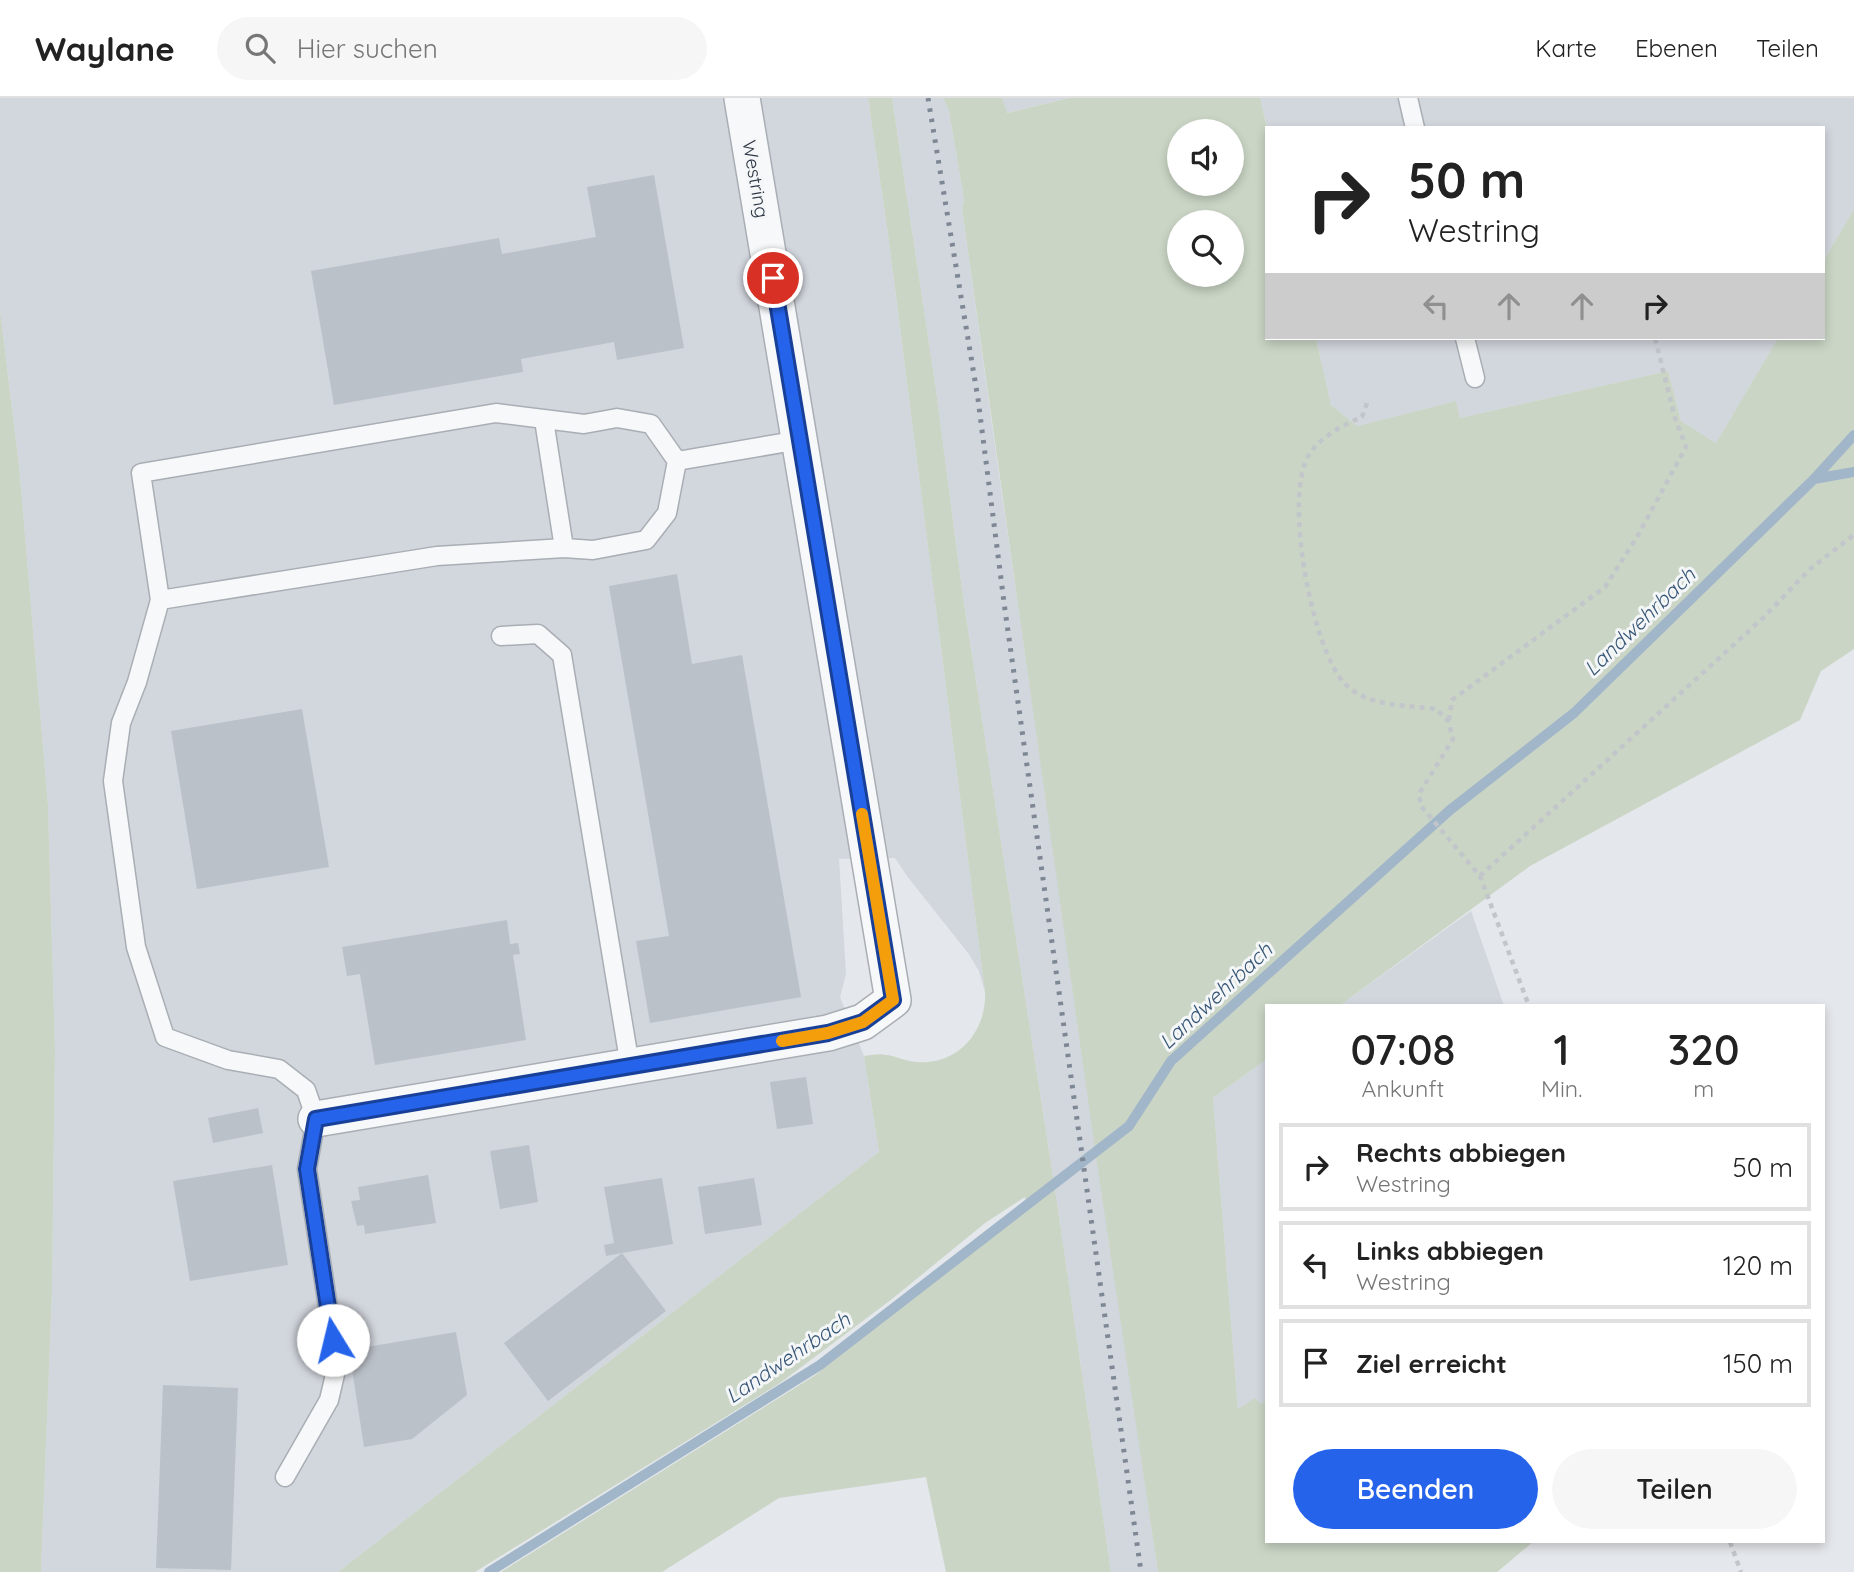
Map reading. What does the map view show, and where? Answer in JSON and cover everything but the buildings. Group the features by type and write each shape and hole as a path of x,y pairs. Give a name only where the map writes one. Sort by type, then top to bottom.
{"street":[{"name":"Westring","path":"316,1119 828,1033 863,1022 893,1000 742,98"}],"lane":[{"path":"1408,98 1415,126"},
{"path":"1466,340 1475,377"},
{"path":"160,600 438,556 564,548 593,550 646,540 667,513 677,461 650,424 617,418 584,424 496,413 141,473 160,600 137,682 121,723 113,780 136,947 165,1037 228,1060 279,1069 306,1090 316,1119 307,1169 337,1366 329,1400 285,1477"},
{"path":"544,420 564,548"},
{"path":"677,461 800,440"},
{"path":"501,636 538,634 562,655 630,1066"}],"path":[{"path":"1528,1004 1480,876 1421,806 1419,794 1453,739 1448,721 1452,700 1605,587 1686,447 1675,418 1656,340"},
{"path":"1367,403 1362,417 1343,425 1309,454 1302,475 1298,520 1317,627 1328,659 1346,685 1363,695 1395,707 1436,709 1448,721"},
{"path":"1480,876 1752,628 1811,569 1854,535"},
{"path":"1730,1543 1741,1572"}],"shaded area":[{"path":"0,98 868,98 888,234 985,992 979,971 968,953 895,858 839,859 846,974 840,997 864,1056 879,1152 338,1572 41,1572 52,1291 55,1048 48,805 19,465 0,310"},
{"path":"892,98 943,98 949,111 964,199 962,209 995,446 1158,1572 1111,1572 963,597 936,390"},
{"path":"1002,98 1069,98 1006,113"},
{"path":"1260,98 1854,98 1854,209 1825,258 1825,126 1267,126"},
{"path":"1316,340 1777,340 1716,443 1681,421 1668,371 1460,418 1456,401 1357,426 1331,405"},
{"path":"1471,911 1503,1004 1342,1004"},
{"path":"1265,1060 1265,1401 1238,1410 1213,1098"}],"green space":[{"path":"868,98 892,98 936,390 963,597 1111,1572 946,1572 926,1477 779,1498 662,1572 501,1572 814,1376 1027,1209 1025,1197 985,1223 892,1299 780,1383 475,1572 338,1572 879,1152 864,1056 883,1054 918,1062 946,1058 967,1043 981,1020 985,992 888,234"},
{"path":"943,98 1002,98 1007,113 1069,98 1260,98 1267,126 1265,340 1316,340 1331,405 1357,426 1456,401 1460,418 1668,371 1681,421 1716,443 1777,340 1825,340 1825,258 1854,209 1854,649 1821,671 1800,720 1530,866 1342,1004 1265,1004 1265,1060 1213,1098 1238,1409 1255,1398 1261,1404 1265,1401 1265,1543 1532,1543 1497,1572 1158,1572 1097,1163 962,209 964,199 949,111"},
{"path":"0,310 19,465 48,805 55,1048 52,1291 41,1572 0,1572"}],"waterway":[{"name":"Landwehrbach","path":"489,1572 820,1365 1129,1126 1171,1061 1450,810 1574,713 1814,479 1854,435"},
{"path":"1814,479 1854,472"}],"railway":[{"path":"928,98 978,399 1005,610 1141,1572"}],"slow traffic":[{"path":"782,1041 828,1033 863,1022 893,1000 862,814"}],"route":[{"path":"333,1340 307,1169 316,1119 828,1033 863,1022 893,1000 773,278"}]}
